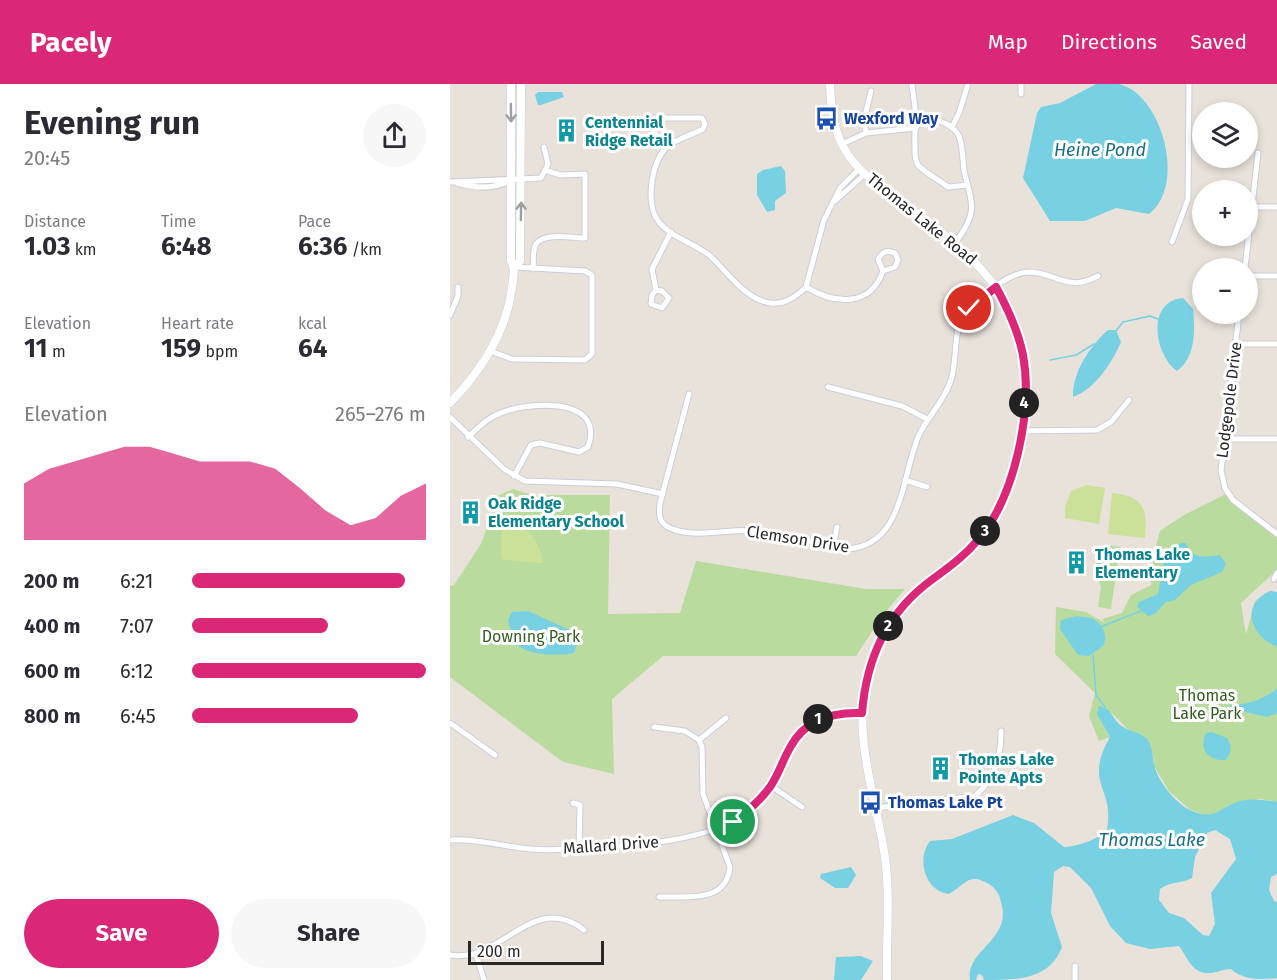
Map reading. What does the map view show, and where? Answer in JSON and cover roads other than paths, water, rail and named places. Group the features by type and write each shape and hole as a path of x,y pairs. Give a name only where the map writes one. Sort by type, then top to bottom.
{"street":[{"path":"490,351 521,359 585,360 592,354 592,275 585,271 515,267 511,261 511,84"},
{"path":"450,403 468,384 501,331 511,297 515,267 520,261 521,84"},
{"name":"Thomas Lake Road","path":"830,84 831,111 842,144 862,171 955,243 978,264 996,287 1014,320 1023,355 1025,389 1010,483 989,525 966,553 909,599 883,634 868,672 862,713 865,761 884,853 887,980"},
{"path":"952,127 968,84"},
{"path":"1021,84 1021,94"},
{"path":"1172,242 1188,199 1189,84"},
{"path":"912,85 916,116 921,122"},
{"path":"866,133 864,120 871,91"},
{"path":"666,148 652,129 653,118 702,118 705,124 703,129 666,148 655,170 652,194 653,210 658,221 670,232 707,254 749,293 760,300 772,303 786,301 806,287 824,220 834,202 862,171"},
{"path":"955,243 972,216 973,201 962,162 961,141 946,122 926,120 921,122 916,128 915,156 919,165 948,187 968,185"},
{"path":"842,144 866,133 916,128"},
{"path":"451,182 522,181 542,178 547,171 544,147"},
{"path":"533,269 534,248 539,241 548,238 585,238 585,174 561,175 547,171"},
{"path":"1258,207 1277,207"},
{"path":"656,290 652,269 670,232"},
{"path":"806,287 835,301 849,300 875,285 883,271"},
{"name":"Clemson Drive","path":"663,494 659,516 670,528 697,532 756,531 833,546 859,548 881,537 892,521 918,437 951,381 957,329 961,317 971,304 1012,276 1026,272 1041,273 1071,284 1086,283 1098,276"},
{"path":"1258,276 1277,276"},
{"path":"450,315 458,296 458,287"},
{"name":"Lodgepole Drive","path":"1238,324 1221,471 1225,488 1233,500 1277,534"},
{"path":"1236,344 1277,344"},
{"path":"828,387 902,406 927,419"},
{"path":"450,417 468,437 514,476 535,483 633,486 663,494 689,394"},
{"path":"1020,431 1097,430 1111,422 1129,399"},
{"path":"468,437 493,416 515,409 554,406 578,410 586,418 592,428 588,447 579,452 540,443 531,445 514,476"},
{"path":"1224,439 1277,439"},
{"path":"905,480 927,487"},
{"path":"833,546 837,527"},
{"name":"Mallard Drive","path":"450,840 534,850 646,846 716,829 748,811 771,786 792,744 806,727 831,715 862,713"},
{"path":"699,740 726,718"},
{"path":"450,723 495,755"},
{"path":"654,727 685,731 699,740 704,754 703,794 729,867 729,878 724,887 708,896 659,897"},
{"path":"876,808 975,796 986,786 996,769 1001,731"},
{"path":"771,786 802,807"},
{"path":"573,803 580,805 579,848"},
{"path":"450,955 476,954 489,949 512,932 552,917 572,920 584,930"},
{"path":"476,954 484,980"},
{"path":"1075,966 1075,980"}],"water":[{"name":"Heine Pond","path":"1096,84 1119,84 1134,91 1147,104 1164,142 1168,163 1166,183 1160,200 1149,214 1116,208 1085,221 1050,221 1023,178 1037,113 1041,107 1060,103"},
{"path":"538,92 562,92 564,97 538,105 535,95"},
{"path":"781,166 785,171 786,193 775,201 775,210 767,212 757,195 757,174 763,170"},
{"path":"1183,298 1192,308 1192,324 1194,324 1191,351 1188,359 1177,371 1169,363 1159,342 1159,318 1163,308 1171,301"},
{"path":"1108,330 1116,330 1121,342 1117,350 1108,367 1095,382 1073,397 1079,369 1095,343"},
{"path":"1181,543 1186,543 1195,555 1220,555 1226,564 1222,572 1191,585 1175,600 1166,602 1155,614 1148,616 1137,607 1139,602 1158,594 1165,559"},
{"path":"1270,591 1277,592 1277,647 1261,636 1252,620 1254,604"},
{"path":"528,611 574,632 578,638 574,653 542,654 520,647 514,640 508,620 512,612"},
{"path":"1077,616 1095,620 1105,634 1103,646 1089,656 1078,655 1060,629 1061,620"},
{"path":"1277,688 1277,713 1267,717 1233,709 1229,705 1254,701 1267,696"},
{"name":"Thomas Lake","path":"1099,706 1106,708 1121,726 1146,738 1163,784 1178,802 1190,810 1211,814 1246,800 1277,802 1277,874 1271,877 1269,890 1274,901 1277,902 1277,978 1252,978 1231,969 1204,973 1191,965 1179,946 1150,949 1126,943 1110,926 1091,888 1070,867 1063,866 1054,872 1051,913 1062,947 1056,958 1041,972 1031,976 984,980 982,975 978,974 976,980 970,980 970,970 974,960 1001,926 1003,915 1000,899 991,886 977,879 968,881 949,894 941,892 934,887 925,873 926,848 930,841 952,839 1013,815 1034,823 1064,847 1087,842 1107,830 1107,804 1099,776 1099,766 1102,753 1110,737 1097,714","holes":["1215,830 1230,839 1236,859 1211,893 1215,924 1209,936 1203,935 1184,918 1169,913 1159,900 1160,889 1192,878 1195,857 1207,833"]},
{"path":"1211,732 1229,741 1230,752 1226,760 1215,759 1204,749 1206,733"},
{"path":"851,867 856,875 848,888 835,888 820,878 821,874"},
{"path":"861,956 873,961 861,980 834,980 836,957"}],"waterway":[{"path":"1115,332 1123,322 1150,316 1158,319"},
{"path":"1050,360 1076,355 1094,344"},
{"path":"1100,627 1141,611"},
{"path":"1093,655 1096,695 1105,707"}],"place":[{"name":"Wexford Way","path":"826,118"},
{"name":"Centennial Ridge Retail","path":"567,131"},
{"name":"Oak Ridge Elementary School","path":"470,512"},
{"name":"Thomas Lake Elementary","path":"1077,563"},
{"name":"Thomas Lake Pointe Apts","path":"941,768"},
{"name":"Thomas Lake Pt","path":"870,802"}],"park label":[{"name":"Downing Park","path":"531,636"},
{"name":"Thomas Lake Park","path":"1207,704"}]}
